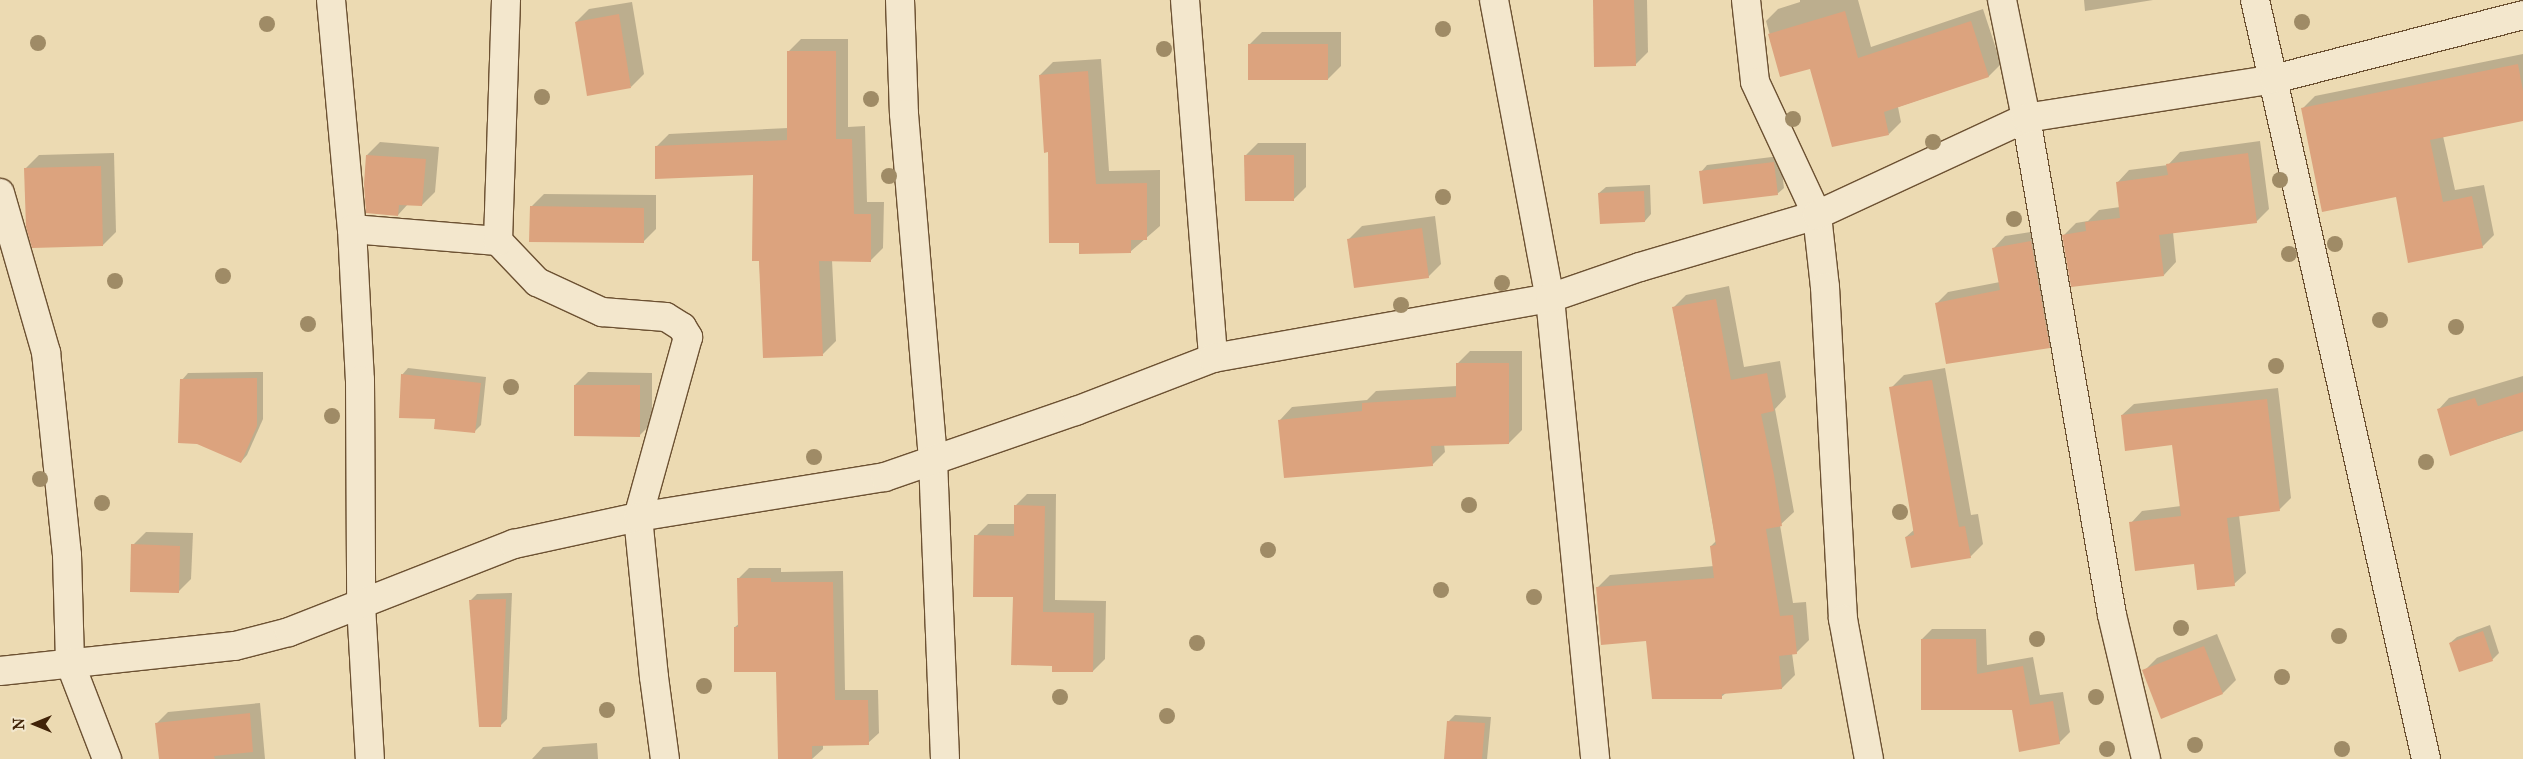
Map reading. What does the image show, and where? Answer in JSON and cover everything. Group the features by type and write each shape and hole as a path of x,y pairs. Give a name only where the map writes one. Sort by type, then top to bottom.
{"street":[{"path":"332,0 352,229 360,380 360,605 370,759"},
{"path":"498,241 506,0"},
{"path":"900,0 904,114 933,460 945,759"},
{"path":"1185,0 1213,358"},
{"path":"1494,0 1550,298 1595,759"},
{"path":"1746,0 1755,82 1817,215 1825,287 1843,619 1869,759"},
{"path":"2002,0 2026,118 2112,615 2146,759"},
{"path":"2255,0 2426,759"},
{"path":"0,671 235,646 288,632 514,544 638,518 884,477 1076,412 1213,358 1550,298 1640,267 1817,215 2026,118 2274,79 2523,15"},
{"path":"0,193 46,352 67,555 70,664 107,759"},
{"path":"352,229 498,241 538,282 602,312 666,317 682,327 688,337 638,518 665,759"}],"building":[{"path":"1593,0 1634,0 1636,66 1594,67"},
{"path":"1845,11 1858,58 1971,21 1989,77 1884,112 1889,135 1832,147 1810,69 1780,77 1768,34"},
{"path":"619,14 631,88 587,96 575,22"},
{"path":"1248,44 1328,44 1328,80 1248,80"},
{"path":"787,51 836,51 836,139 852,139 854,214 871,214 871,262 819,261 823,356 763,358 759,261 752,261 753,175 655,179 655,146 787,140"},
{"path":"2518,64 2523,91 2523,121 2430,140 2443,202 2472,196 2483,248 2408,263 2396,197 2322,212 2301,108"},
{"path":"1088,71 1096,184 1147,183 1147,240 1131,240 1131,253 1079,254 1079,243 1049,243 1048,152 1044,153 1039,75"},
{"path":"2248,153 2257,223 2159,235 2164,276 2071,287 2062,235 2086,231 2085,222 2120,218 2116,182 2168,175 2166,164"},
{"path":"366,155 426,159 422,206 399,205 398,216 366,213 364,184"},
{"path":"1244,155 1294,155 1294,201 1245,201"},
{"path":"1774,162 1778,195 1703,204 1699,171"},
{"path":"101,166 103,246 32,248 26,227 24,168"},
{"path":"1644,191 1645,222 1600,224 1598,193"},
{"path":"530,206 644,208 644,243 529,242"},
{"path":"1422,228 1429,278 1354,288 1347,239"},
{"path":"2031,241 2050,348 1946,364 1935,303 2000,290 1992,248"},
{"path":"1716,299 1731,380 1767,373 1774,411 1761,414 1774,475 1782,526 1766,529 1780,616 1793,615 1797,654 1779,656 1782,689 1722,694 1722,699 1652,699 1646,641 1601,645 1596,587 1714,578 1710,546 1716,545 1703,464 1672,307"},
{"path":"1456,363 1509,363 1509,444 1431,446 1433,466 1284,478 1278,420 1362,411 1362,403 1456,397"},
{"path":"401,374 481,383 475,433 434,429 435,419 399,418"},
{"path":"257,378 257,426 241,463 197,444 178,443 180,379"},
{"path":"1932,380 1959,527 1965,526 1971,558 1911,568 1905,537 1914,535 1889,387"},
{"path":"574,385 640,385 640,437 574,436"},
{"path":"2523,392 2523,430 2450,456 2437,409 2475,398 2478,406"},
{"path":"2267,399 2280,511 2227,518 2235,586 2197,590 2194,564 2135,571 2129,522 2181,516 2172,445 2125,451 2121,415"},
{"path":"1014,505 1045,506 1043,612 1094,613 1093,672 1052,672 1052,666 1011,665 1013,597 973,597 974,535 1014,536"},
{"path":"131,544 180,546 179,593 130,592"},
{"path":"737,578 771,578 771,582 833,582 835,700 868,700 869,745 812,746 812,759 778,759 776,672 734,672 734,627 738,627"},
{"path":"506,599 501,727 479,727 469,600"},
{"path":"2483,631 2493,661 2459,672 2449,643"},
{"path":"1921,639 1976,639 1977,674 2023,666 2030,705 2053,701 2060,744 2019,752 2012,710 1921,710"},
{"path":"2204,646 2223,694 2161,719 2142,670"},
{"path":"250,713 253,752 214,756 215,759 159,759 155,723"},
{"path":"1447,721 1485,723 1482,759 1444,759"}]}
